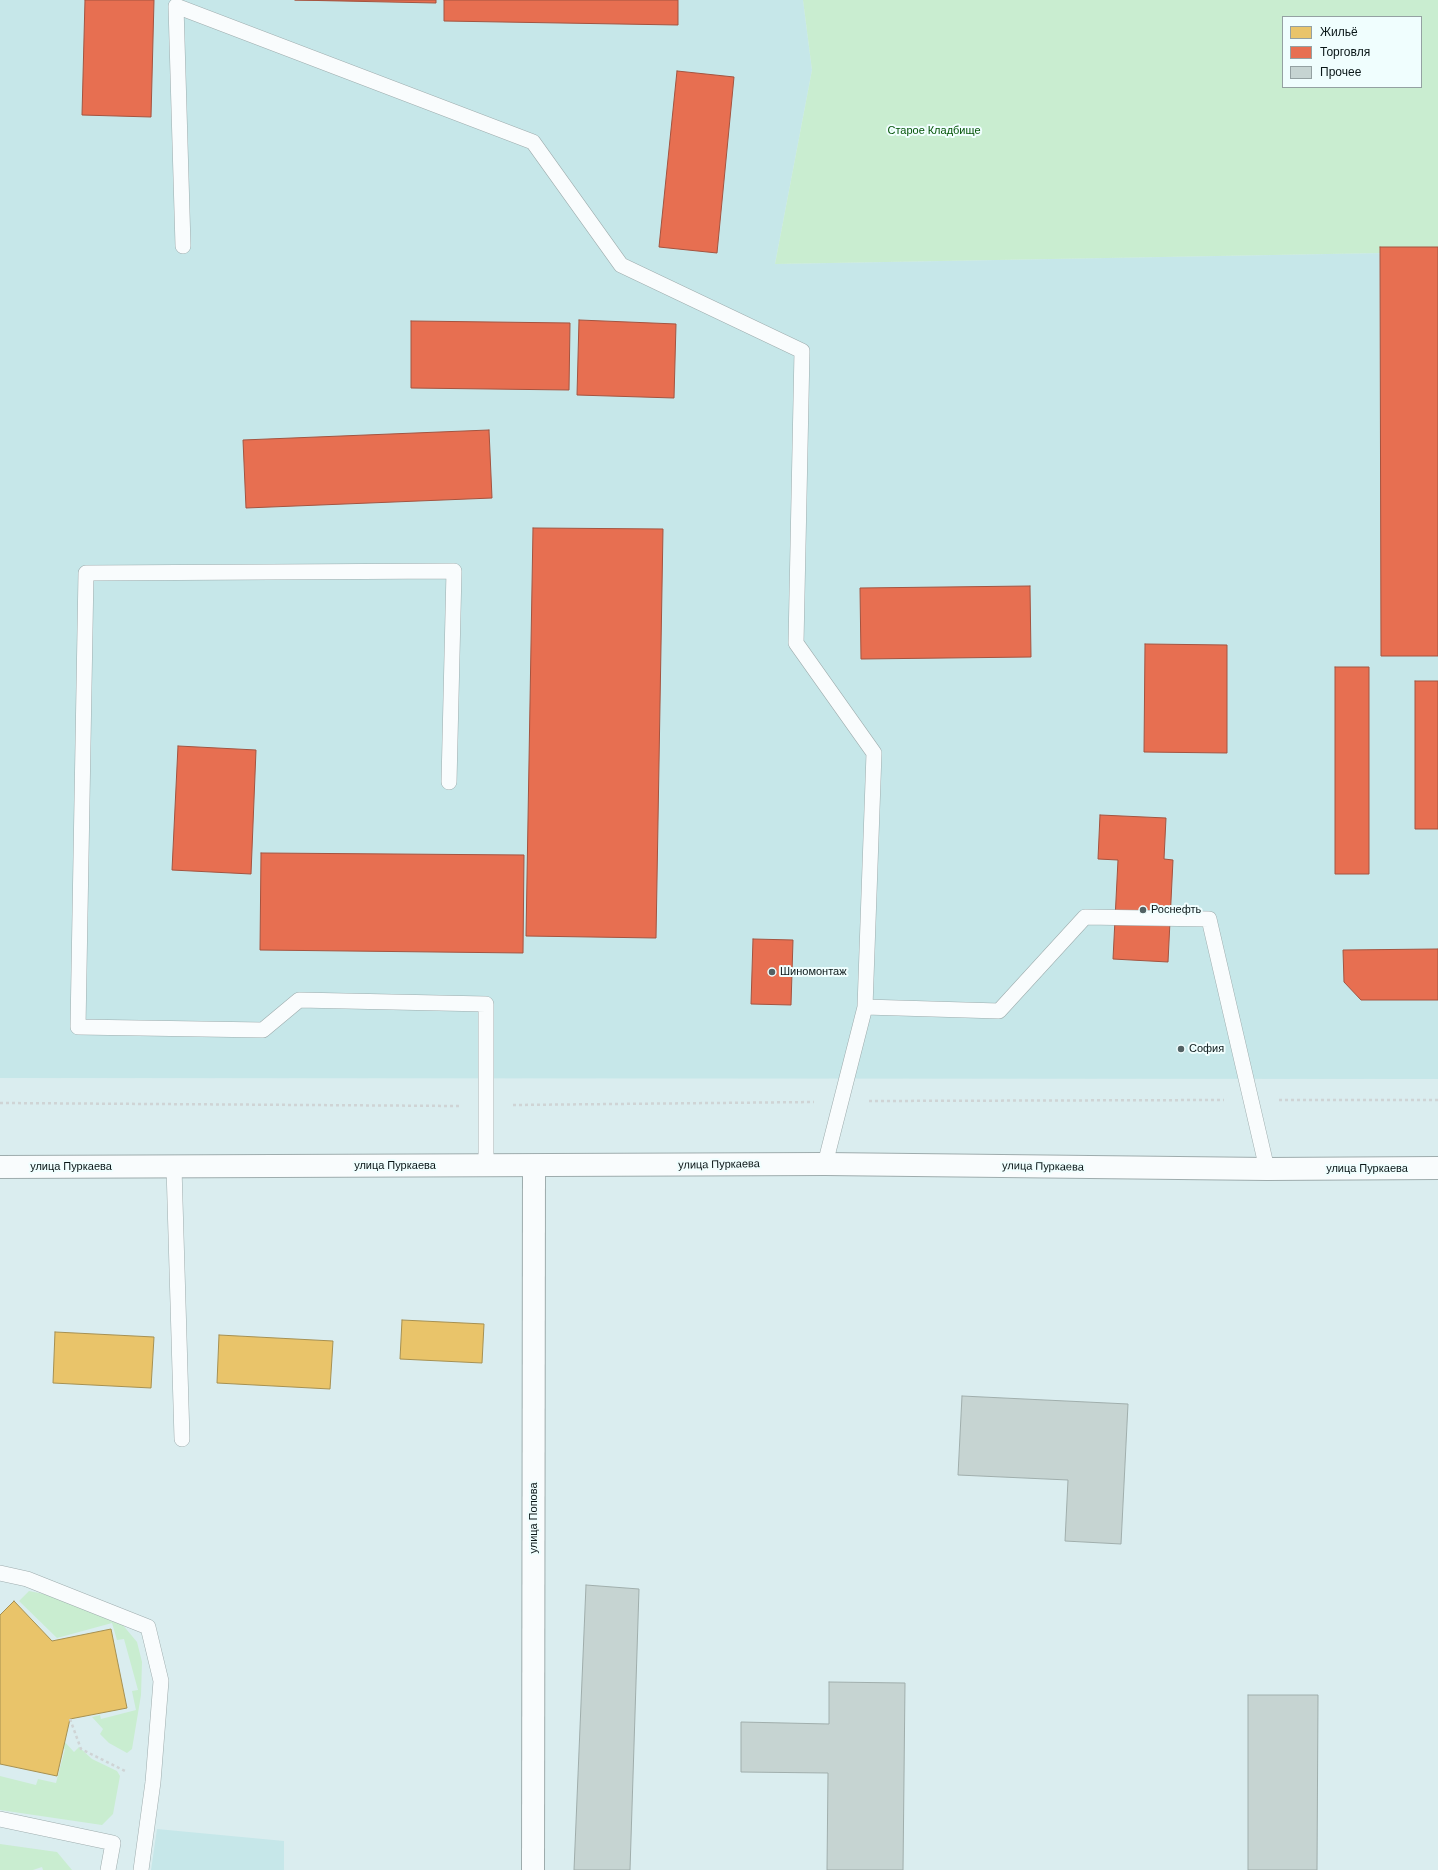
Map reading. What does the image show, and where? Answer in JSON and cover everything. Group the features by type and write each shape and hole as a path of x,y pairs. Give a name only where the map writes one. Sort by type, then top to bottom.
{"main road":[{"name":"улица Пуркаева","path":"0,1167 825,1164 1266,1169 1438,1168"},
{"name":"улица Попова","path":"533,1870 534,1166"}],"lane":[{"path":"183,246 176,6 533,142 621,265 802,351 796,643 874,753 865,1007 825,1164"},
{"path":"449,782 454,571 86,573 78,1027 263,1030 299,1000 486,1004 486,1166"},
{"path":"865,1007 1000,1011 1085,917 1209,919 1266,1169"},
{"path":"174,1167 182,1439"},
{"path":"0,1573 27,1579 148,1627 161,1681 153,1782 141,1870"},
{"path":"0,1819 113,1843 108,1870"}],"path":[{"path":"0,1103 423,1106 841,1101 1438,1100"},
{"path":"70,1719 81,1749 114,1767 153,1782"}],"shaded area":[{"path":"0,0 803,0 812,70 775,264 1438,252 1438,1079 0,1078"},
{"path":"157,1829 284,1841 284,1870 151,1870"}],"green space":[{"name":"Старое Кладбище","path":"803,0 1438,0 1438,252 775,264 812,70"},
{"path":"29,1591 44,1594 122,1624 137,1642 142,1662 141,1695 132,1749 127,1753 109,1743 100,1734 103,1729 92,1717 100,1715 101,1719 136,1710 132,1691 138,1690 124,1639 117,1640 112,1623 57,1638 19,1601"},
{"path":"63,1740 74,1752 79,1747 92,1759 117,1771 120,1776 113,1814 102,1825 0,1810 0,1776 36,1785 38,1779 56,1783 65,1749 61,1747"},
{"path":"0,1844 57,1852 72,1870 43,1870 42,1867 33,1870 0,1870"}],"building: Жильё":[{"path":"402,1320 484,1324 482,1363 400,1359"},
{"path":"55,1332 154,1337 151,1388 53,1383"},
{"path":"219,1335 333,1341 330,1389 217,1383"},
{"path":"14,1601 52,1641 111,1629 127,1708 70,1719 57,1776 0,1764 0,1615"}],"building: Торговля":[{"path":"85,0 154,0 151,117 82,115"},
{"path":"295,0 436,0 436,3"},
{"path":"444,0 678,0 678,25 444,21"},
{"path":"677,71 734,77 717,253 659,247"},
{"path":"1380,247 1438,247 1438,656 1381,656"},
{"path":"579,320 676,324 674,398 577,395"},
{"path":"411,321 570,323 569,390 411,388"},
{"path":"489,430 492,498 246,508 243,440"},
{"path":"533,528 663,529 656,938 526,936"},
{"path":"1030,586 1031,657 861,659 860,588"},
{"path":"1145,644 1227,645 1227,753 1144,752"},
{"path":"1335,667 1369,667 1369,874 1335,874"},
{"path":"1415,681 1438,681 1438,829 1415,829"},
{"path":"178,746 256,750 251,874 172,870"},
{"name":"Роснефть","path":"1100,815 1166,818 1164,859 1173,860 1168,962 1113,959 1118,860 1098,859"},
{"path":"261,853 524,855 523,953 260,950"},
{"name":"Шиномонтаж","path":"753,939 793,940 791,1005 751,1004"},
{"path":"1438,949 1438,1000 1361,1000 1344,982 1343,950"}],"building: Прочее":[{"path":"962,1396 1128,1404 1121,1544 1065,1541 1068,1480 958,1475"},
{"path":"586,1585 639,1589 630,1870 574,1870"},
{"path":"829,1682 905,1683 903,1870 827,1870 828,1773 741,1772 741,1722 829,1724"},
{"path":"1248,1695 1318,1695 1317,1870 1248,1870"}],"place":[{"name":"Роснефть","path":"1143,910"},
{"name":"Шиномонтаж","path":"772,972"},
{"name":"София","path":"1181,1049"}]}
